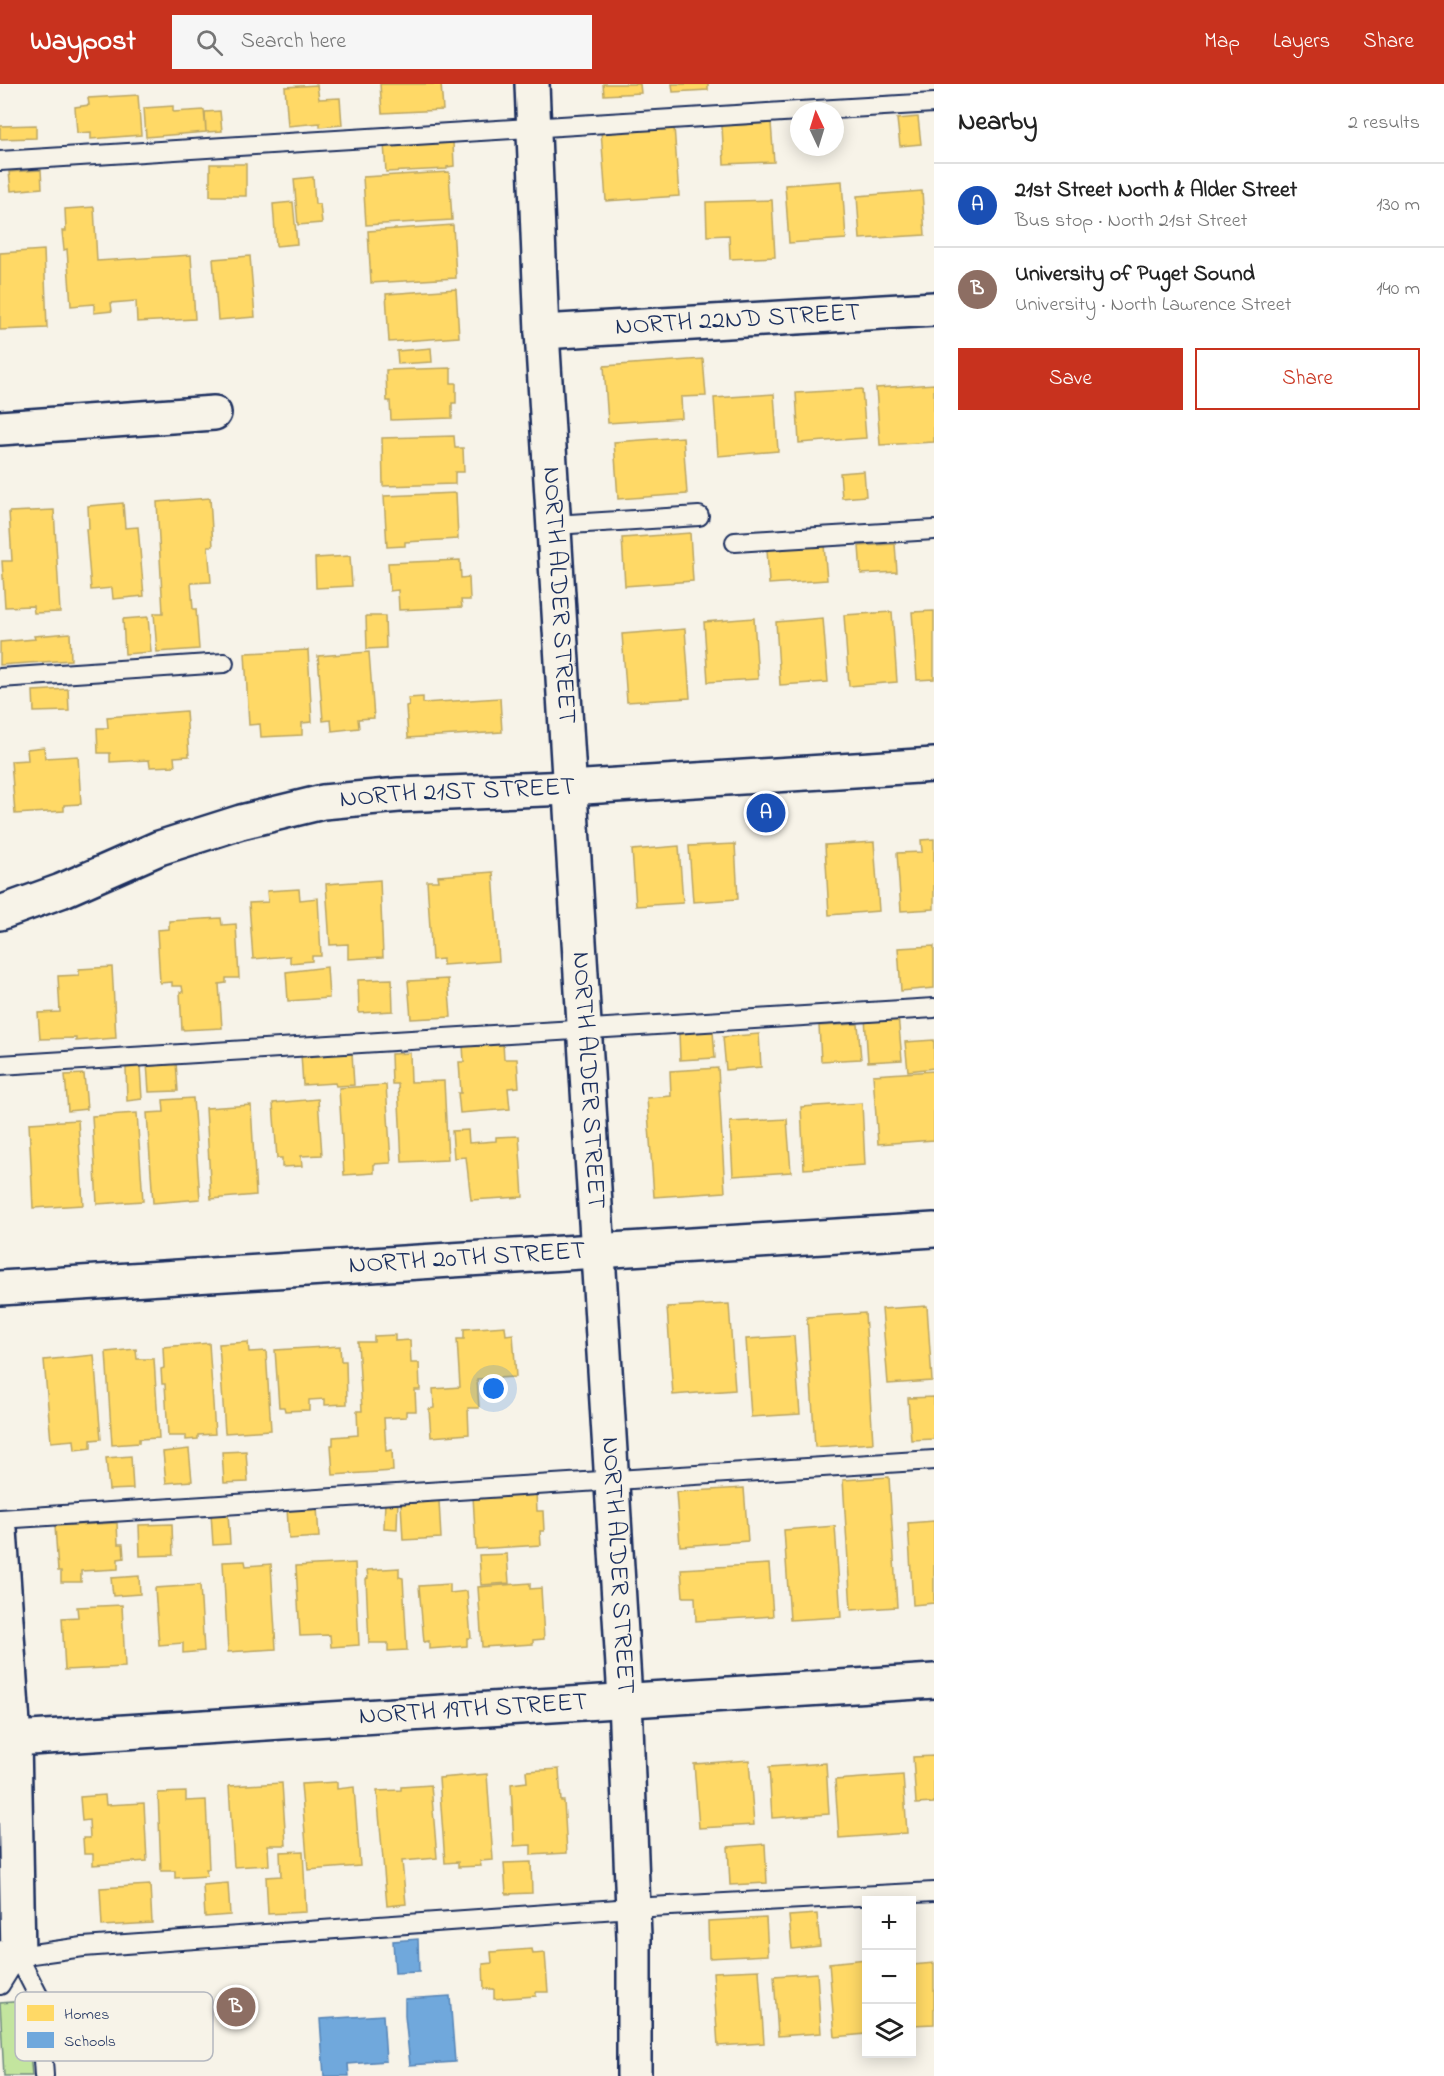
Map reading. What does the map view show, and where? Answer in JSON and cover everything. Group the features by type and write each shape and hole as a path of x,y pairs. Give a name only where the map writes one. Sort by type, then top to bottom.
{"street":[{"name":"NORTH ALDER STREET","path":"532,84 542,332 625,1699 634,1937 634,2076"},
{"name":"NORTH 22ND STREET","path":"542,332 934,309"},
{"path":"0,428 214,413"},
{"name":"NORTH 21ST STREET","path":"0,913 61,891 159,848 241,822 323,802 399,795 570,788 934,765"},
{"name":"NORTH 20TH STREET","path":"0,1288 934,1230"},
{"path":"0,1530 6,1702 14,1739 9,1957"},
{"name":"NORTH 19TH STREET","path":"14,1739 934,1680"}],"lane":[{"path":"844,108 934,103"},
{"path":"0,161 790,112"},
{"path":"554,525 699,516"},
{"path":"735,542 934,530"},
{"path":"0,678 224,663"},
{"path":"0,1065 934,1008"},
{"path":"0,1519 934,1460"},
{"path":"9,1957 83,1947 632,1908 934,1892"},
{"path":"0,1985 9,1957"},
{"path":"9,1957 36,1992"},
{"path":"43,2061 44,2076"}],"green space":[{"path":"15,2002 15,2061 31,2061 32,2076 4,2076 0,2003"}],"building: Homes":[{"path":"380,84 441,84 443,110 382,113"},
{"path":"603,84 640,84 641,93 604,95"},
{"path":"672,84 708,84 708,90 673,92"},
{"path":"317,85 319,99 340,98 342,125 320,127 320,123 288,126 285,87"},
{"path":"138,95 141,135 91,139 91,132 77,133 75,107 89,105 88,98"},
{"path":"173,106 173,112 204,110 206,132 146,137 144,108"},
{"path":"220,111 222,131 206,132 205,112"},
{"path":"918,117 921,144 900,146 897,119"},
{"path":"771,123 774,162 724,164 722,126"},
{"path":"36,125 36,138 0,139 0,126"},
{"path":"674,126 679,196 606,201 601,131"},
{"path":"445,140 445,143 453,142 454,166 447,167 447,169 386,172 384,144"},
{"path":"210,164 246,164 246,196 210,196"},
{"path":"41,170 42,188 11,191 9,172"},
{"path":"449,172 452,220 366,225 363,177"},
{"path":"313,177 315,204 320,204 322,223 298,225 294,179"},
{"path":"842,181 846,239 789,243 785,185"},
{"path":"922,191 925,235 860,239 857,196"},
{"path":"772,200 775,257 730,259 729,235 707,236 706,202"},
{"path":"293,202 297,244 276,246 273,204"},
{"path":"94,207 97,261 191,255 195,319 137,322 136,301 111,303 112,311 94,313 94,304 71,306 67,249 64,250 62,231 66,231 65,209"},
{"path":"453,225 456,278 371,283 368,231"},
{"path":"44,250 47,328 0,330 0,253"},
{"path":"250,256 255,317 218,320 213,259"},
{"path":"456,289 459,337 389,342 386,294"},
{"path":"431,348 432,362 398,364 397,351"},
{"path":"703,359 706,396 681,397 682,418 608,423 604,366"},
{"path":"451,368 451,383 456,383 456,403 452,403 452,418 391,420 390,401 387,401 386,370"},
{"path":"934,384 934,442 880,445 876,388"},
{"path":"862,389 866,438 799,443 796,393"},
{"path":"774,394 778,451 718,456 714,398"},
{"path":"454,436 455,448 463,448 464,472 455,472 455,484 383,486 382,438"},
{"path":"683,437 687,494 618,499 614,442"},
{"path":"864,471 866,496 842,498 840,473"},
{"path":"456,493 458,539 405,542 405,546 387,547 384,496"},
{"path":"210,498 213,546 208,546 211,582 191,583 193,609 196,609 199,649 157,652 154,613 163,613 157,502"},
{"path":"123,503 125,528 138,527 144,596 113,599 112,588 91,590 86,529 89,529 88,506"},
{"path":"54,510 60,612 34,613 33,606 5,607 2,561 12,561 9,512"},
{"path":"690,533 693,581 625,586 622,538"},
{"path":"895,544 897,572 861,574 859,546"},
{"path":"824,545 827,580 769,584 767,549"},
{"path":"350,556 352,586 316,588 315,558"},
{"path":"460,560 461,578 469,577 470,600 461,600 462,607 399,610 398,590 390,591 388,563"},
{"path":"934,611 934,679 917,680 912,612"},
{"path":"892,612 897,682 849,686 844,615"},
{"path":"366,616 385,616 386,648 367,649"},
{"path":"148,617 151,652 125,654 123,619"},
{"path":"754,618 758,679 708,682 704,622"},
{"path":"823,618 828,682 780,685 776,622"},
{"path":"685,629 690,698 627,702 622,634"},
{"path":"70,633 71,660 0,665 0,642"},
{"path":"308,650 312,722 302,723 302,735 261,737 260,724 249,725 245,653"},
{"path":"369,652 374,718 358,719 359,728 332,731 331,720 323,721 318,656"},
{"path":"68,689 69,711 34,712 33,691"},
{"path":"423,697 423,703 500,698 502,732 408,738 406,706 409,705 408,698"},
{"path":"186,711 189,756 174,757 175,766 150,767 149,760 110,762 110,753 98,753 97,728 108,728 107,717"},
{"path":"44,747 45,758 78,756 81,804 64,805 64,811 15,814 11,761 28,760 27,749"},
{"path":"934,839 934,909 901,911 897,853 922,852 921,840"},
{"path":"874,842 879,911 829,915 825,845"},
{"path":"735,844 738,899 693,902 689,846"},
{"path":"679,846 683,903 636,906 632,850"},
{"path":"493,872 499,961 443,965 443,959 432,960 427,881 439,881 438,876"},
{"path":"380,880 383,957 348,959 348,944 330,945 326,884"},
{"path":"299,889 300,900 318,898 321,956 312,956 312,961 290,963 290,956 253,959 249,903 268,902 267,891"},
{"path":"221,918 222,925 236,924 239,978 226,978 226,983 219,984 222,1028 182,1030 180,992 183,992 182,986 172,986 172,982 160,983 157,930 169,929 169,921"},
{"path":"934,946 934,988 901,991 898,948"},
{"path":"112,967 116,1038 76,1041 76,1038 40,1039 38,1013 60,1012 58,976 79,975 79,969"},
{"path":"327,967 329,998 288,1001 286,972"},
{"path":"392,979 393,1011 359,1013 358,980"},
{"path":"448,979 451,1017 411,1019 408,981"},
{"path":"898,1015 902,1060 868,1062 865,1018"},
{"path":"858,1024 861,1059 821,1061 819,1026"},
{"path":"713,1031 715,1058 680,1060 679,1033"},
{"path":"759,1034 761,1067 726,1070 723,1037"},
{"path":"934,1040 934,1068 908,1071 905,1042"},
{"path":"503,1043 504,1059 517,1059 519,1087 508,1088 510,1109 460,1113 459,1062 464,1062 463,1045"},
{"path":"352,1053 354,1085 336,1086 335,1083 303,1085 301,1054"},
{"path":"410,1053 411,1082 444,1081 448,1160 402,1162 398,1084 392,1084 391,1054"},
{"path":"176,1062 178,1091 149,1092 147,1063"},
{"path":"140,1067 142,1099 127,1101 126,1068"},
{"path":"718,1068 725,1192 654,1197 647,1098 671,1096 670,1071"},
{"path":"934,1071 934,1140 878,1144 873,1075"},
{"path":"84,1074 87,1109 68,1111 65,1075"},
{"path":"386,1085 391,1163 374,1164 374,1173 344,1175 339,1088"},
{"path":"193,1098 200,1199 153,1203 147,1113 164,1112 163,1100"},
{"path":"318,1099 322,1155 301,1156 302,1166 282,1167 282,1158 277,1158 273,1103"},
{"path":"862,1103 865,1165 804,1169 801,1107"},
{"path":"251,1105 256,1195 211,1199 206,1108"},
{"path":"137,1113 143,1201 97,1204 92,1116"},
{"path":"787,1119 791,1172 733,1176 730,1122"},
{"path":"78,1120 83,1205 33,1208 29,1123"},
{"path":"468,1130 469,1143 496,1141 496,1137 519,1136 523,1197 471,1200 466,1157 454,1158 452,1131"},
{"path":"729,1304 735,1390 673,1395 667,1307"},
{"path":"927,1306 932,1381 888,1384 882,1309"},
{"path":"865,1313 873,1443 815,1447 807,1317"},
{"path":"505,1326 506,1335 513,1334 516,1377 477,1379 479,1408 468,1408 469,1434 431,1437 429,1409 434,1408 433,1389 460,1387 457,1339 464,1339 464,1329"},
{"path":"395,1335 395,1341 410,1340 411,1363 419,1363 420,1390 415,1390 416,1411 406,1411 406,1417 384,1418 386,1451 392,1450 393,1471 333,1475 331,1445 333,1445 333,1437 358,1435 357,1411 362,1411 358,1342 374,1342 374,1336"},
{"path":"794,1336 800,1414 751,1417 746,1339"},
{"path":"248,1342 249,1352 266,1351 271,1430 225,1433 219,1344"},
{"path":"209,1343 215,1434 198,1435 198,1439 186,1440 186,1436 168,1436 165,1384 162,1384 161,1369 164,1368 163,1347"},
{"path":"340,1346 341,1361 346,1361 347,1404 325,1405 325,1399 309,1400 309,1410 285,1411 284,1407 279,1407 275,1350"},
{"path":"136,1349 137,1359 154,1359 159,1438 139,1439 139,1443 112,1445 106,1352"},
{"path":"94,1355 101,1439 91,1440 91,1448 75,1450 74,1440 51,1442 44,1360"},
{"path":"934,1397 934,1439 911,1440 908,1398"},
{"path":"189,1449 192,1481 166,1483 163,1452"},
{"path":"246,1451 248,1482 224,1483 222,1452"},
{"path":"131,1456 133,1489 109,1490 106,1458"},
{"path":"889,1477 897,1607 851,1610 843,1480"},
{"path":"744,1488 748,1541 680,1546 676,1492"},
{"path":"536,1492 537,1511 543,1511 544,1531 540,1531 541,1545 476,1549 473,1496"},
{"path":"385,1500 398,1501 397,1529 384,1528"},
{"path":"439,1501 441,1538 403,1540 401,1504"},
{"path":"317,1507 319,1537 289,1539 287,1509"},
{"path":"228,1512 230,1544 213,1545 211,1513"},
{"path":"934,1521 934,1603 913,1605 908,1523"},
{"path":"117,1523 118,1544 123,1544 124,1558 118,1559 118,1569 81,1571 81,1582 61,1582 61,1571 58,1571 55,1526"},
{"path":"172,1524 173,1555 140,1556 139,1525"},
{"path":"835,1526 841,1617 790,1620 784,1530"},
{"path":"507,1554 509,1583 481,1585 479,1555"},
{"path":"245,1561 246,1566 271,1564 276,1649 228,1652 223,1562"},
{"path":"355,1563 359,1645 331,1647 330,1635 300,1636 296,1566"},
{"path":"769,1564 773,1616 696,1621 695,1597 683,1597 681,1569"},
{"path":"399,1568 399,1577 403,1578 407,1650 388,1651 388,1643 369,1643 367,1570"},
{"path":"139,1576 140,1594 113,1596 111,1578"},
{"path":"530,1583 530,1589 541,1588 544,1639 533,1640 533,1644 482,1647 478,1587"},
{"path":"450,1584 450,1593 467,1591 471,1638 467,1638 467,1646 429,1649 429,1641 424,1642 419,1586"},
{"path":"200,1585 204,1651 183,1653 183,1643 159,1645 155,1588"},
{"path":"122,1605 125,1667 65,1670 62,1618 78,1617 77,1607"},
{"path":"934,1756 934,1803 916,1804 913,1757"},
{"path":"749,1760 754,1825 699,1828 694,1764"},
{"path":"826,1763 829,1814 772,1818 769,1767"},
{"path":"559,1769 561,1801 564,1801 567,1853 531,1855 531,1845 514,1846 511,1784 527,1782 526,1771"},
{"path":"487,1774 493,1860 480,1861 481,1866 458,1867 458,1862 445,1863 439,1778"},
{"path":"903,1775 907,1833 839,1838 835,1780"},
{"path":"337,1782 337,1789 354,1787 360,1866 308,1870 301,1784"},
{"path":"282,1783 286,1845 268,1845 269,1865 234,1867 229,1786"},
{"path":"431,1785 437,1858 402,1861 406,1904 387,1906 377,1791"},
{"path":"186,1792 186,1801 206,1800 209,1869 206,1869 207,1876 175,1878 175,1871 161,1871 158,1793"},
{"path":"105,1795 106,1805 144,1803 147,1861 93,1865 93,1854 84,1854 83,1838 90,1838 89,1820 82,1821 80,1797"},
{"path":"765,1844 767,1883 730,1885 728,1847"},
{"path":"303,1851 306,1912 268,1914 266,1877 281,1876 280,1852"},
{"path":"531,1862 532,1893 506,1894 504,1863"},
{"path":"228,1883 230,1915 205,1917 203,1885"},
{"path":"150,1885 152,1923 102,1926 100,1888"},
{"path":"817,1914 820,1946 792,1949 789,1916"},
{"path":"766,1918 768,1955 709,1958 708,1921"},
{"path":"532,1949 533,1954 545,1953 548,1992 536,1992 536,1996 494,1999 494,1989 484,1989 483,1964 492,1963 491,1952"},
{"path":"862,1959 862,2034 835,2037 829,1963"},
{"path":"934,1963 934,2024 916,2025 916,1965"},
{"path":"759,1970 764,2043 718,2046 713,1972"},
{"path":"817,1973 821,2033 778,2036 774,1976"}],"building: Schools":[{"path":"418,1939 419,1972 395,1973 393,1941"},
{"path":"450,1996 455,2062 410,2065 405,1999"},
{"path":"383,2015 386,2061 348,2064 349,2076 324,2076 320,2019"}],"place":[{"name":"21st Street North & Alder Street","path":"766,813"},
{"name":"University of Puget Sound","path":"236,2007"}]}
